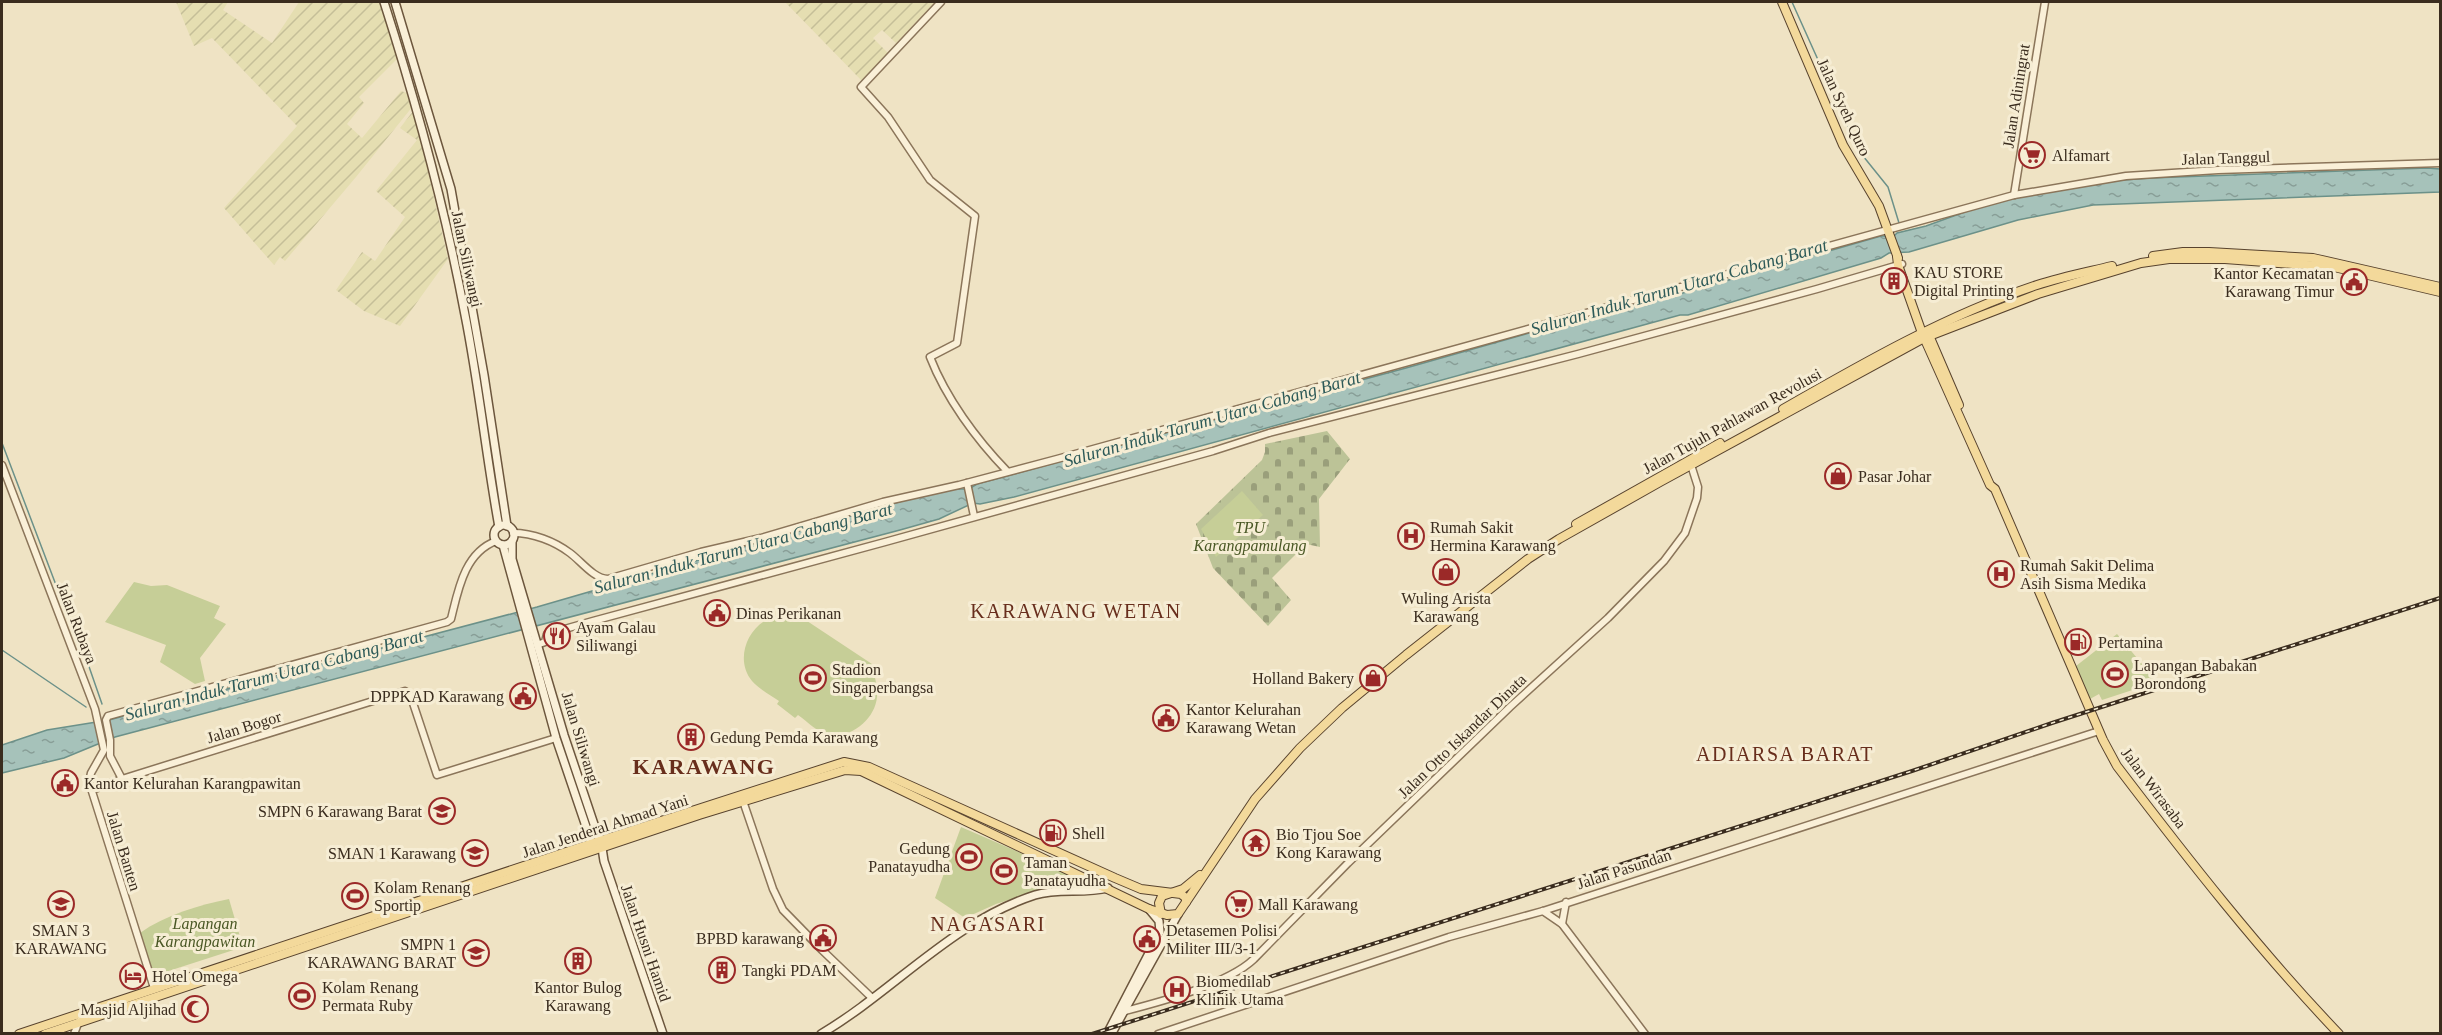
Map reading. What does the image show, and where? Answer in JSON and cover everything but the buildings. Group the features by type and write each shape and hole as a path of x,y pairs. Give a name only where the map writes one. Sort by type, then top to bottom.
{"main road":[{"name":"Jalan Siliwangi","path":"384,2 439,189 477,378 482,428 503,526"},
{"name":"Jalan Siliwangi","path":"395,2 451,189 484,375 503,526"},
{"name":"Jalan Syeh Quro","path":"1782,2 1843,145 1872,190 1925,334"},
{"path":"1925,334 1966,313 2063,278 2168,253 2335,262 2440,292"},
{"path":"2382,275 2440,287"},
{"name":"Jalan Tujuh Pahlawan Revolusi","path":"1112,1034 1178,914 1255,799 1284,764 1342,708 1447,622 1528,560 1560,539 1925,334"},
{"name":"Jalan Tujuh Pahlawan Revolusi","path":"1560,539 1567,530 1588,516 1925,334"},
{"name":"Jalan Wirasaba","path":"1925,334 1995,483 1995,489 2099,731 2117,766 2298,990 2338,1034"},
{"path":"503,526 512,537 499,543 494,533 503,526"},
{"name":"Jalan Siliwangi","path":"512,537 512,559 540,682 572,789 597,846"},
{"name":"Jalan Siliwangi","path":"499,543 522,606"},
{"name":"Jalan Siliwangi","path":"530,634 537,645 549,679 597,846"},
{"path":"540,682 549,679"},
{"name":"Jalan Jenderal Ahmad Yani","path":"19,1034 154,988 698,813 828,767 851,762 869,767 930,793 1115,878 1141,888 1184,895 1186,902"},
{"name":"Jalan Jenderal Ahmad Yani","path":"727,803 743,801 837,771 861,771 1108,888 1160,917 1178,914"},
{"path":"572,789 581,786"},
{"path":"925,802 930,793"},
{"name":"Jalan Tujuh Pahlawan Revolusi","path":"1174,893 1189,885 1204,871 1250,802 1255,799"},
{"name":"Jalan Jenderal Ahmad Yani","path":"45,1034 597,846"},
{"name":"Jalan Husni Hamid","path":"597,846 663,1034"},
{"path":"821,1034 964,928 1008,905 1037,894 1094,891 1108,888"},
{"path":"1107,1034 1160,932 1160,900 1165,894 1174,893"}],"street":[{"path":"941,2 861,87 888,117 930,180 975,216 957,344 930,357 952,398 978,438 1007,471"},
{"name":"Jalan Adiningrat","path":"2014,195 2045,2"},
{"name":"Jalan Tanggul","path":"512,537 537,536 558,545 604,579 761,538 883,502 967,485 1007,471 1889,232 1949,212 2014,195 2136,175 2440,163"},
{"path":"537,645 545,642 547,634 1213,451 1269,433 1817,290 1898,259"},
{"name":"Jalan Rubaya","path":"2,465 67,633 97,721 103,744 102,756 89,777 92,790"},
{"name":"Jalan Otto Iskandar Dinata","path":"1125,1011 1174,998 1245,968 1348,863 1510,707 1608,618 1664,561 1685,533 1698,491 1691,465"},
{"path":"967,485 974,516"},
{"path":"122,779 110,756 111,740 105,720 111,714 447,622 452,617 456,594 468,567 475,557 499,543"},
{"name":"Jalan Bogor","path":"92,790 405,691 410,694 438,775 556,738"},
{"name":"Jalan Pasundan","path":"1158,1034 1449,937 1543,911 2099,731"},
{"name":"Jalan Banten","path":"92,790 132,926 154,988"},
{"path":"743,801 773,889 783,910 872,997"},
{"path":"1562,924 1566,902"},
{"path":"1543,911 1562,924 1646,1034"},
{"path":"74,1034 79,1022"}],"shaded area":[{"path":"176,2 228,2 223,10 272,43 299,2 381,2 398,58 359,97 364,103 347,124 362,138 401,91 407,93 413,106 285,261 280,257 274,265 224,208 297,126 212,38 194,46"},
{"path":"785,2 935,2 896,43 882,30 873,38 888,53 862,81"},
{"path":"414,110 448,259 400,326 364,311 336,290 362,252 375,261 405,217 376,191 417,140 400,128"}],"green space":[{"name":"TPU Karangpamulang","path":"1327,431 1350,459 1319,499 1320,547 1306,544 1272,578 1291,600 1268,626 1213,568 1196,524 1262,460 1265,444"},
{"path":"1242,491 1263,515 1216,557 1201,529"},
{"path":"134,582 151,586 167,585 220,606 214,618 226,624 200,658 205,681 195,684 160,662 166,645 105,622"},
{"name":"Stadion Singaperbangsa","path":"788,614 801,617 872,664 877,688 875,705 867,719 854,730 838,735 821,732 798,715 795,718 777,704 779,701 758,687 747,673 744,665 745,648 753,632 766,620"},
{"name":"Lapangan Babakan Borondong","path":"2117,634 2157,682 2102,700 2099,694 2090,699 2076,666"},
{"name":"Taman Panatayudha","path":"961,827 1094,885 1092,890 1040,890 996,904 965,918 935,898"},
{"name":"Lapangan Karangpawitan","path":"229,899 243,947 153,976 140,933 160,921 183,912"}],"water":[{"name":"Saluran Induk Tarum Utara Cabang Barat","path":"2440,169 2440,192 2093,205 2018,220 1909,252 1889,253 1881,258 1688,315 1680,315 1014,497 980,504 973,503 939,519 900,530 115,737 64,758 2,773 2,745 47,730 109,720 537,607 916,497 950,489 969,489 977,484 1406,368 1660,296 1676,295 1881,236 1894,236 1897,233 2015,197 2097,182 2150,178"}],"waterway":[{"path":"1792,2 1859,151 1888,187 1899,223"},
{"name":"Saluran Induk Tarum Utara Cabang Barat","path":"2,443 56,585 78,635 102,704"},
{"path":"2,650 86,707"}],"railway":[{"path":"1092,1034 1912,771 2052,723 2440,598"}],"place":[{"name":"Alfamart","path":"2032,155"},
{"name":"KAU STORE Digital Printing","path":"1894,281"},
{"name":"Kantor Kecamatan Karawang Timur","path":"2354,282"},
{"name":"Pasar Johar","path":"1838,476"},
{"name":"Rumah Sakit Hermina Karawang","path":"1411,536"},
{"name":"Wuling Arista Karawang","path":"1446,572"},
{"name":"Rumah Sakit Delima Asih Sisma Medika","path":"2001,574"},
{"name":"Dinas Perikanan","path":"717,613"},
{"name":"Ayam Galau Siliwangi","path":"557,636"},
{"name":"Pertamina","path":"2078,642"},
{"name":"Lapangan Babakan Borondong","path":"2115,674"},
{"name":"Stadion Singaperbangsa","path":"813,678"},
{"name":"Holland Bakery","path":"1373,678"},
{"name":"DPPKAD Karawang","path":"523,696"},
{"name":"Kantor Kelurahan Karawang Wetan","path":"1166,718"},
{"name":"Gedung Pemda Karawang","path":"691,737"},
{"name":"Kantor Kelurahan Karangpawitan","path":"65,783"},
{"name":"SMPN 6 Karawang Barat","path":"442,811"},
{"name":"Shell","path":"1053,833"},
{"name":"Bio Tjou Soe Kong Karawang","path":"1256,843"},
{"name":"SMAN 1 Karawang","path":"475,853"},
{"name":"Gedung Panatayudha","path":"969,857"},
{"name":"Taman Panatayudha","path":"1004,871"},
{"name":"Kolam Renang Sportip","path":"355,896"},
{"name":"SMAN 3 KARAWANG","path":"61,904"},
{"name":"Mall Karawang","path":"1239,904"},
{"name":"BPBD karawang","path":"823,938"},
{"name":"Detasemen Polisi Militer III/3-1","path":"1147,939"},
{"name":"SMPN 1 KARAWANG BARAT","path":"476,953"},
{"name":"Kantor Bulog Karawang","path":"578,961"},
{"name":"Tangki PDAM","path":"722,970"},
{"name":"Hotel Omega","path":"133,976"},
{"name":"Biomedilab Klinik Utama","path":"1177,990"},
{"name":"Kolam Renang Permata Ruby","path":"302,996"},
{"name":"Masjid Aljihad","path":"195,1009"}],"district":[{"name":"KARAWANG WETAN","path":"1076,611"},
{"name":"ADIARSA BARAT","path":"1785,754"},
{"name":"KARAWANG","path":"704,766"},
{"name":"NAGASARI","path":"988,924"}]}
